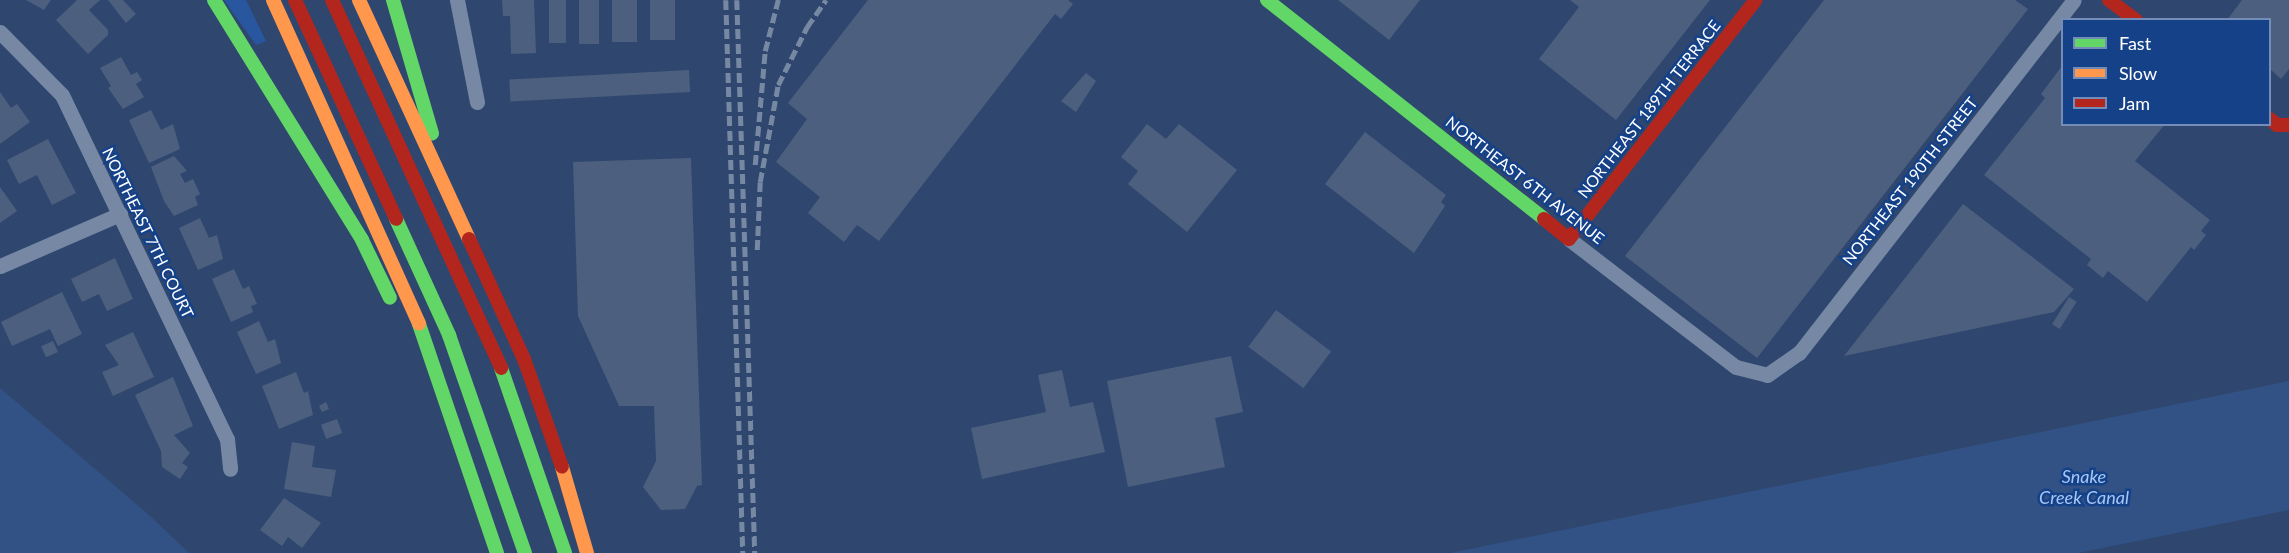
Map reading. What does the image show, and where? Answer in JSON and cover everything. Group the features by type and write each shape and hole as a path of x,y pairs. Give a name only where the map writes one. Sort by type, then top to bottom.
{"main road":[{"path":"214,0 362,240 461,435"},
{"path":"273,0 378,226 461,435 497,553"},
{"path":"295,0 449,335 525,553"},
{"path":"332,0 496,354 565,553"},
{"path":"359,0 524,359 571,494 587,553"},
{"path":"393,0 427,107 441,178"},
{"name":"NORTHEAST 6TH AVENUE","path":"1268,0 1569,238"},
{"name":"NORTHEAST 189TH TERRACE","path":"1569,238 1756,0"},
{"path":"2109,0 2133,18"},
{"path":"2271,121 2277,125 2289,126"}],"street":[{"path":"457,0 477,102"},
{"name":"NORTHEAST 190TH STREET","path":"1767,375 1799,353 2074,0"},
{"name":"NORTHEAST 7TH COURT","path":"0,32 62,96 227,439 230,469"},
{"path":"0,266 120,214"},
{"name":"NORTHEAST 6TH AVENUE","path":"1569,238 1736,367 1767,375"}],"shaded area":[{"path":"224,0 246,0 266,41 256,45"}],"water":[{"name":"Snake Creek Canal","path":"2289,381 2289,510 2078,553 1451,553"},
{"path":"0,388 149,515 189,553 0,553"}],"building":[{"path":"26,0 51,0 44,10"},
{"path":"77,0 100,0 89,10 108,30 108,35 88,54 56,20"},
{"path":"108,0 123,0 136,14 126,23"},
{"path":"502,0 534,0 536,53 511,54 510,16 503,16"},
{"path":"549,0 566,0 566,43 549,43"},
{"path":"579,0 599,0 599,44 579,44"},
{"path":"612,0 637,0 637,42 612,42"},
{"path":"650,0 675,0 675,40 650,40"},
{"path":"868,0 1068,0 1073,4 1061,19 1055,14 879,241 857,225 844,242 808,213 820,197 776,162 807,119 788,103"},
{"path":"1338,0 1420,0 1389,40"},
{"path":"1570,0 1710,0 1616,120 1539,59 1579,7"},
{"path":"1824,0 2015,0 2028,9 1757,358 1625,256"},
{"path":"2242,0 2289,0 2289,69 2281,79 2271,70 2271,18 2228,18"},
{"path":"121,57 131,75 137,72 142,80 136,84 144,97 123,109 108,88 111,86 100,68"},
{"path":"2061,67 2061,126 2163,126 2135,161 2210,220 2201,231 2206,235 2194,250 2191,247 2147,302 2108,271 2103,278 2087,265 2091,259 1984,175 2045,98 2041,94"},
{"path":"689,70 690,92 510,101 509,79"},
{"path":"1086,73 1096,81 1076,112 1061,101"},
{"path":"0,92 11,108 17,104 30,122 0,144"},
{"path":"151,110 161,130 173,124 180,149 149,163 129,120"},
{"path":"1147,124 1166,139 1179,124 1237,170 1187,232 1128,184 1138,171 1121,157"},
{"path":"1365,132 1446,195 1441,202 1445,206 1414,253 1325,184"},
{"path":"48,139 76,193 52,205 37,175 19,184 7,160"},
{"path":"174,156 187,171 180,174 185,183 193,179 200,194 195,197 198,205 174,216 164,201 151,167"},
{"path":"691,158 702,485 697,486 685,509 661,510 643,487 656,461 654,406 619,406 578,316 573,162"},
{"path":"0,187 17,211 0,223"},
{"path":"1963,204 2074,289 2054,312 1844,356"},
{"path":"200,218 209,238 217,235 223,259 198,270 179,228"},
{"path":"115,258 133,299 107,311 99,294 82,302 71,279"},
{"path":"234,269 243,289 249,286 257,304 251,306 253,312 231,322 212,279"},
{"path":"62,292 82,334 58,346 50,329 12,346 1,322"},
{"path":"2069,297 2077,302 2060,329 2052,324"},
{"path":"1276,310 1331,352 1303,388 1248,347"},
{"path":"259,321 268,342 275,339 281,363 256,374 237,332"},
{"path":"133,332 154,377 113,396 102,372 119,365 105,345"},
{"path":"53,341 58,352 46,357 41,346"},
{"path":"1231,356 1243,412 1215,418 1225,467 1128,487 1107,381"},
{"path":"1062,370 1070,407 1093,402 1105,452 982,479 971,428 1046,412 1038,375"},
{"path":"296,372 304,393 308,391 313,415 279,429 262,386"},
{"path":"173,377 193,426 174,435 190,453 182,463 188,467 180,479 162,467 161,451 135,395"},
{"path":"326,402 329,409 322,412 319,406"},
{"path":"337,419 342,433 326,439 321,425"},
{"path":"292,442 315,446 312,467 336,470 331,497 284,489"},
{"path":"284,498 321,523 302,548 288,537 282,546 260,530"}],"railway":[{"path":"726,0 743,553"},
{"path":"737,0 755,553"},
{"path":"755,165 765,51 778,0"},
{"path":"757,250 760,182 778,85 807,27 826,0"}],"traffic: fast":[{"path":"214,0 362,240 390,298"},
{"path":"393,0 432,133"},
{"path":"1267,0 1544,219"},
{"path":"396,219 449,335 525,553"},
{"path":"419,324 497,553"},
{"path":"501,368 565,553"}],"traffic: slow":[{"path":"273,0 419,324"},
{"path":"359,0 469,239"},
{"path":"562,467 587,553"}],"traffic: jam":[{"path":"295,0 396,219"},
{"path":"332,0 501,368"},
{"path":"1544,219 1569,239 1756,0"},
{"path":"2109,0 2133,18"},
{"path":"2271,120 2277,125 2289,125"},
{"path":"469,239 524,359 562,467"}]}
